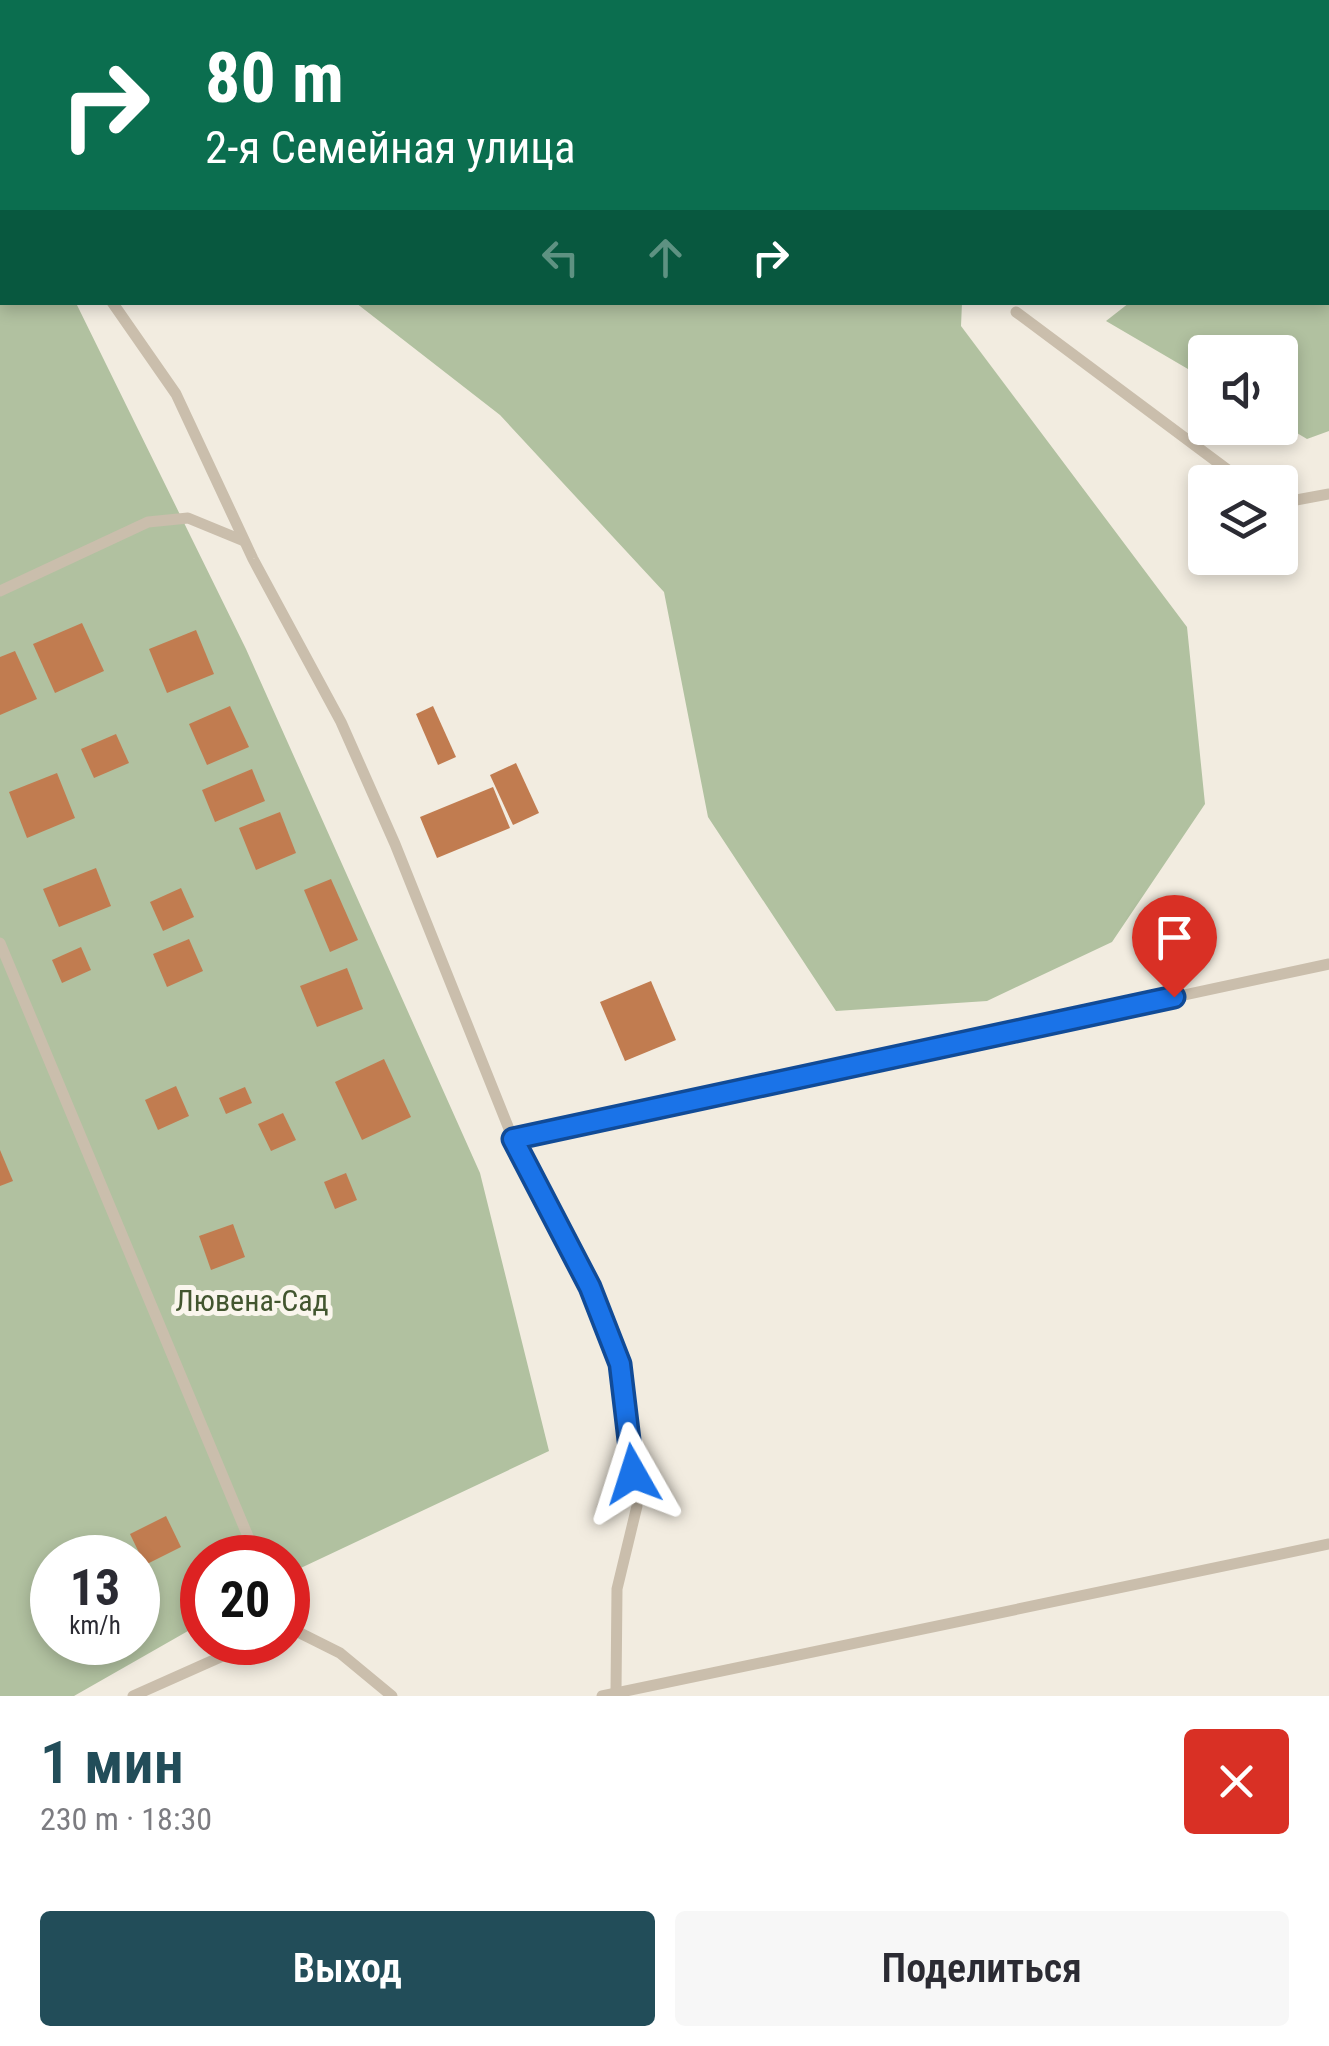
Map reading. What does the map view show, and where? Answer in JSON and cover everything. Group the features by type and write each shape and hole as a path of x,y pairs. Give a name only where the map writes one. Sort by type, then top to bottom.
{"lane":[{"path":"114,305 176,394 244,541 341,722 396,844 513,1139 590,1287 620,1364 637,1506 617,1589 616,1692"},
{"path":"1016,312 1221,465"},
{"path":"1298,500 1329,494"},
{"path":"0,591 148,522 188,518 244,541"},
{"path":"0,943 248,1535"},
{"path":"513,1139 1329,964"},
{"path":"602,1696 1329,1544"},
{"path":"310,1638 340,1653 392,1696"},
{"path":"133,1696 202,1665"}],"green space":[{"name":"Лювена-Сад","path":"0,305 77,305 246,649 480,1173 549,1451 310,1564 310,1535 180,1535 180,1636 160,1647 160,1535 30,1535 30,1665 128,1665 74,1696 0,1696"},
{"path":"359,305 962,305 961,326 1187,627 1205,804 1112,942 987,1001 836,1011 708,817 664,592 500,415"},
{"path":"1126,305 1329,305 1329,431 1307,439 1298,434 1298,335 1188,335 1188,369 1106,321"}],"building":[{"path":"82,623 104,671 55,693 33,644"},
{"path":"196,630 214,674 167,693 149,649"},
{"path":"15,651 37,699 0,715 0,657"},
{"path":"230,706 249,747 207,765 189,724"},
{"path":"433,706 456,757 438,765 416,714"},
{"path":"116,734 129,763 94,778 81,749"},
{"path":"516,763 539,813 513,825 490,775"},
{"path":"252,769 265,801 215,822 202,790"},
{"path":"57,773 75,818 27,838 9,792"},
{"path":"493,787 510,828 437,858 420,817"},
{"path":"280,812 296,853 256,870 239,828"},
{"path":"96,868 111,906 59,927 43,889"},
{"path":"331,879 358,940 330,952 304,890"},
{"path":"181,888 194,917 163,931 150,902"},
{"path":"189,939 203,971 167,987 153,954"},
{"path":"81,947 91,970 62,983 52,960"},
{"path":"347,968 363,1009 317,1027 300,986"},
{"path":"651,981 676,1040 625,1061 600,1002"},
{"path":"384,1059 411,1117 362,1140 335,1082"},
{"path":"176,1086 189,1116 158,1130 145,1100"},
{"path":"245,1087 252,1103 226,1114 219,1098"},
{"path":"283,1113 296,1140 271,1151 258,1124"},
{"path":"0,1150 13,1181 0,1186"},
{"path":"346,1173 357,1200 335,1209 324,1182"},
{"path":"233,1224 245,1257 211,1270 199,1236"},
{"path":"166,1516 180,1548 160,1558 160,1535 130,1534"}],"route":[{"path":"633,1474 620,1364 590,1287 513,1139 1174,997"}]}
